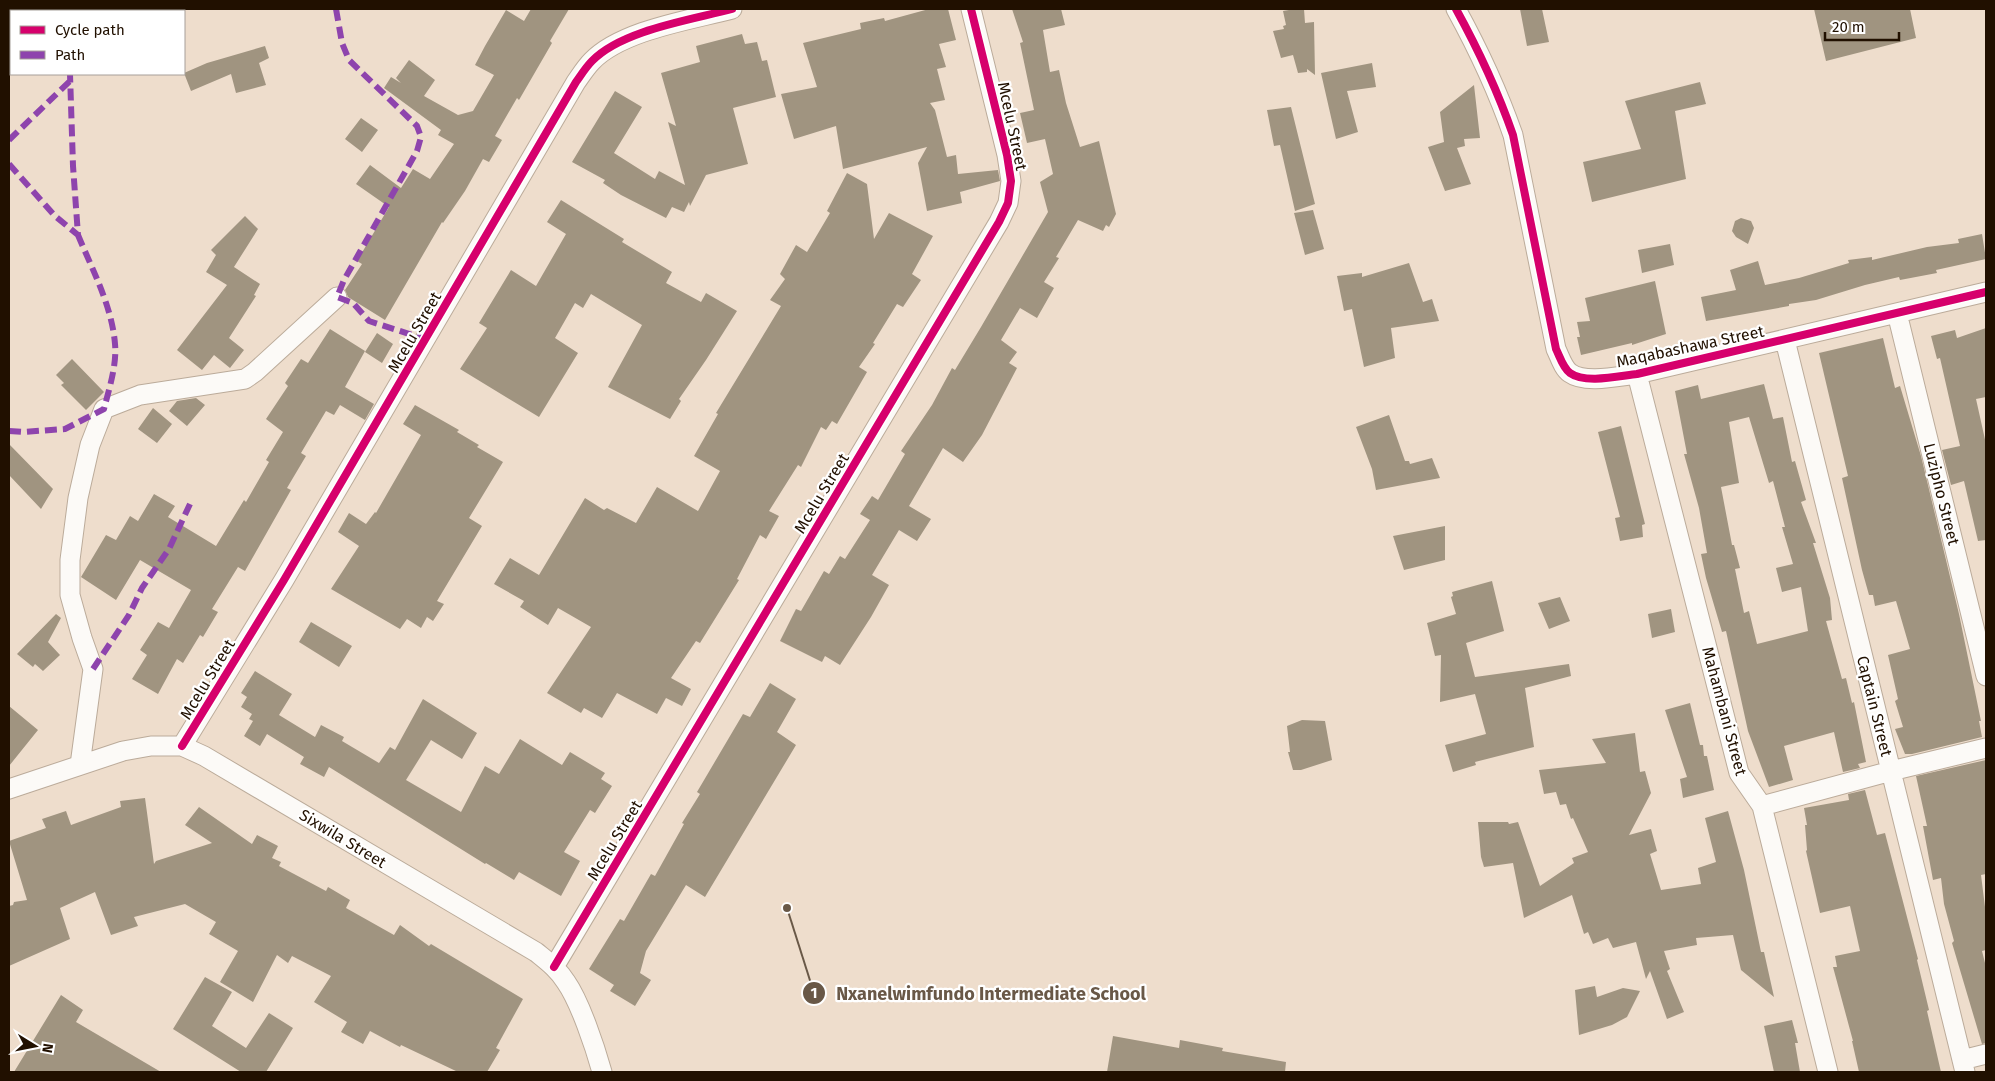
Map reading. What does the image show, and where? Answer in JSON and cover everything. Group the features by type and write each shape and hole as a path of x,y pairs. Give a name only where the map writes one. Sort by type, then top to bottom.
{"street":[{"name":"Mcelu Street","path":"182,746 284,580 576,82 592,61 609,47 630,36 732,9"},
{"name":"Mcelu Street","path":"554,967 988,240 1008,203 1011,181 1007,155 971,9"},
{"name":"Maqabashawa Street","path":"1456,9 1471,36 1513,135 1556,349 1563,364 1570,373 1584,380 1637,374 1986,292"},
{"path":"80,765 93,669 70,595 70,560 78,498 90,445 104,409 140,394 245,379 336,297"},
{"name":"Luzipho Street","path":"1897,313 1986,676"},
{"name":"Captain Street","path":"1785,340 1963,1066"},
{"name":"Mahambani Street","path":"1637,374 1739,773 1762,806 1828,1072"},
{"name":"Sixwila Street","path":"9,789 123,750 151,746 182,746 204,756 536,952 554,967 567,982 576,999 602,1072"},
{"path":"1762,806 1891,771 1986,748"},
{"path":"1963,1066 1986,1054"}],"building":[{"path":"531,9 569,9 519,100 517,98 495,136 502,140 489,162 483,159 465,191 442,222 385,320 348,297 345,290 362,264 357,261 389,207 356,184 370,165 401,188 413,169 430,179 454,144 438,135 441,130 384,88 391,77 401,83 396,78 409,60 435,80 424,96 458,115 473,111 494,75 475,65 485,46 506,10 524,21"},
{"path":"929,9 948,9 956,40 939,44 946,67 937,69 945,100 930,103 935,110 947,157 956,155 958,174 998,170 1000,181 960,192 962,203 927,211 918,163 927,147 843,169 836,126 794,139 781,94 817,87 803,43 861,29 860,23 884,18 885,21"},
{"path":"1012,9 1061,9 1065,25 1043,30 1050,72 1059,70 1066,103 1080,147 1099,141 1116,214 1109,227 1106,225 1103,231 1078,220 1056,257 1059,258 1044,282 1054,288 1037,318 1020,308 1001,340 1017,352 1009,363 1017,368 982,435 963,462 943,448 909,506 931,519 917,541 899,530 872,575 889,585 871,617 840,665 825,656 822,662 780,641 796,609 801,611 824,571 829,574 840,556 845,559 870,520 860,514 872,496 878,500 905,454 901,451 932,405 952,368 955,370 1048,212 1040,182 1053,174 1045,139 1027,143 1020,113 1034,110 1020,43 1023,42"},
{"path":"1304,9 1305,23 1314,22 1315,75 1307,69 1307,72 1298,73 1293,55 1281,58 1273,31 1284,29 1283,26 1286,25 1283,11"},
{"path":"1520,9 1542,9 1549,42 1527,46"},
{"path":"1814,9 1910,9 1916,38 1826,61"},
{"path":"742,34 745,44 757,42 762,61 767,60 776,97 733,108 748,164 706,175 690,206 689,202 684,212 672,207 666,218 621,195 603,183 605,180 572,162 615,91 642,107 614,153 655,179 659,171 685,185 668,122 676,126 661,73 700,62 696,46"},
{"path":"265,46 269,58 259,63 266,85 236,93 231,74 191,91 185,73 207,63"},
{"path":"1372,63 1376,87 1347,91 1358,132 1336,139 1321,73"},
{"path":"1700,82 1706,104 1675,111 1686,179 1592,202 1583,162 1641,149 1625,101"},
{"path":"1474,85 1480,138 1464,139 1465,146 1457,148 1471,184 1445,191 1428,147 1444,142 1440,112"},
{"path":"1291,107 1315,204 1295,211 1280,145 1274,146 1267,110"},
{"path":"361,118 378,130 362,152 345,139"},
{"path":"847,173 867,184 874,239 889,213 933,236 912,274 921,280 903,307 897,304 873,343 875,344 859,367 867,372 837,424 832,421 826,430 821,427 801,467 798,465 769,511 779,516 766,539 760,535 737,579 739,580 700,643 696,641 671,678 691,689 682,706 666,698 657,714 617,693 602,718 584,708 581,713 547,693 591,627 558,608 548,625 520,607 524,601 494,584 510,558 539,575 585,498 604,510 607,508 636,523 657,487 698,511 720,471 694,456 718,414 716,413 781,306 770,300 785,279 780,274 796,245 807,252 830,213 827,211"},
{"path":"561,200 624,239 622,242 672,272 666,283 701,302 706,293 737,311 679,399 681,401 670,419 608,387 642,325 591,294 583,308 575,303 555,338 578,353 539,417 460,369 487,328 479,323 511,270 536,286 566,234 547,222"},
{"path":"1313,210 1324,249 1305,255 1294,213"},
{"path":"245,216 258,229 234,267 260,284 254,295 256,296 229,338 244,350 230,368 214,355 202,370 177,350 227,285 206,272 216,255 211,250"},
{"path":"1741,218 1751,221 1754,228 1748,244 1736,237 1732,231 1735,221"},
{"path":"1982,234 1986,259 1936,270 1937,273 1900,280 1899,277 1865,285 1816,300 1789,304 1789,306 1706,321 1701,297 1736,290 1730,270 1758,261 1765,285 1799,278 1849,263 1848,260 1872,257 1872,260 1927,247 1959,243 1958,239"},
{"path":"1670,244 1674,265 1642,273 1638,250"},
{"path":"1409,263 1423,302 1432,299 1439,321 1391,328 1395,358 1364,367 1352,309 1344,311 1337,276 1362,273 1362,277"},
{"path":"1655,281 1666,334 1632,345 1632,343 1581,355 1577,337 1580,337 1577,322 1590,321 1585,298"},
{"path":"1986,328 1986,397 1976,399 1986,444 1986,540 1978,541 1964,481 1951,485 1942,450 1960,446 1940,358 1937,359 1931,336 1955,330 1957,338"},
{"path":"330,329 365,351 345,387 374,404 365,420 340,405 334,415 326,411 301,453 306,456 287,488 291,490 245,571 238,567 212,609 218,612 203,637 200,635 183,663 177,659 158,694 132,679 147,655 140,650 158,622 169,628 191,590 140,560 116,600 81,577 106,535 116,540 130,516 138,521 154,494 175,506 168,517 216,546 244,500 246,502 269,462 266,460 283,432 266,419 288,386 285,383 301,359 308,363"},
{"path":"377,333 393,344 382,363 365,352"},
{"path":"1883,338 1895,388 1900,386 1921,456 1959,614 1981,721 1979,721 1982,737 1912,754 1905,754 1895,729 1903,727 1895,701 1898,699 1888,655 1910,649 1896,601 1875,606 1873,595 1869,595 1842,478 1848,476 1819,353"},
{"path":"72,359 104,392 86,410 61,385 64,383 56,375"},
{"path":"1764,384 1773,419 1783,417 1792,462 1795,461 1806,500 1801,502 1816,543 1813,543 1830,598 1832,620 1826,621 1842,679 1846,678 1852,703 1854,702 1866,762 1858,764 1860,768 1843,772 1834,732 1784,746 1793,780 1769,787 1748,731 1726,631 1722,632 1706,578 1701,554 1707,553 1699,508 1684,454 1687,454 1675,391 1698,385 1701,399","holes":["1749,417 1769,483 1773,481 1785,527 1782,527 1793,564 1776,568 1782,592 1801,587 1808,631 1757,644 1749,611 1744,613 1735,569 1740,568 1734,545 1732,545 1721,487 1739,483 1729,422"]},
{"path":"196,398 205,405 187,426 169,411 177,401"},
{"path":"415,405 459,430 457,432 479,445 477,447 503,462 469,518 482,526 437,601 444,604 433,621 427,617 421,628 407,619 400,629 331,589 359,546 338,532 349,513 366,524 376,513 421,435 403,424"},
{"path":"153,408 172,424 157,443 138,429"},
{"path":"1389,415 1405,461 1409,461 1410,464 1432,458 1440,478 1376,490 1372,469 1356,427"},
{"path":"1621,426 1645,524 1642,525 1643,537 1620,541 1615,518 1620,517 1598,432"},
{"path":"9,444 53,489 41,509 9,475"},
{"path":"1445,526 1445,560 1404,570 1393,536"},
{"path":"1492,581 1504,631 1466,643 1475,677 1569,664 1571,676 1525,688 1534,747 1475,762 1476,765 1453,772 1445,745 1486,734 1475,694 1440,702 1441,655 1435,656 1427,623 1456,614 1451,597 1453,596 1452,592"},
{"path":"1560,597 1570,621 1549,629 1538,603"},
{"path":"1671,609 1675,632 1652,638 1648,614"},
{"path":"56,614 61,618 48,642 60,655 43,671 35,664 33,667 17,654"},
{"path":"311,622 352,646 339,667 299,642"},
{"path":"255,671 292,694 279,715 315,737 321,725 344,737 342,741 379,763 390,747 395,750 423,699 477,733 462,759 431,740 406,780 461,812 485,766 499,774 520,739 562,765 570,752 605,773 601,779 612,786 595,813 590,810 564,852 580,861 561,896 519,872 514,880 485,864 329,767 324,777 300,764 304,757 267,734 260,746 244,736 253,721 249,719 252,714 241,707 247,697 241,693"},
{"path":"770,683 796,699 777,732 796,745 705,897 686,885 646,951 640,973 651,980 635,1006 610,991 614,985 589,969 620,919 624,921 651,874 655,876 684,824 682,823 700,794 697,792 743,714 750,717"},
{"path":"1690,703 1700,745 1703,745 1704,756 1707,756 1714,790 1683,798 1680,779 1687,777 1665,710"},
{"path":"9,706 38,730 9,766"},
{"path":"1302,720 1325,721 1332,760 1301,770 1293,770 1288,752 1290,752 1287,726"},
{"path":"1635,733 1640,772 1645,771 1651,793 1629,835 1651,829 1657,851 1650,854 1661,890 1701,884 1698,868 1716,862 1705,818 1728,811 1744,870 1761,952 1764,952 1774,997 1741,970 1733,935 1696,938 1697,945 1664,951 1670,969 1667,971 1684,1012 1667,1019 1650,971 1646,979 1636,942 1613,948 1608,938 1593,944 1588,932 1584,934 1572,895 1524,918 1513,863 1484,867 1481,857 1478,822 1508,822 1509,824 1518,822 1540,886 1574,863 1572,858 1588,852 1573,818 1571,819 1566,804 1560,805 1556,792 1544,794 1539,770 1606,763 1592,739"},
{"path":"1986,760 1986,874 1981,875 1986,915 1986,950 1982,951 1986,967 1986,1043 1982,1044 1952,943 1954,941 1944,904 1941,878 1933,880 1923,826 1927,826 1916,776"},
{"path":"1865,790 1877,835 1885,833 1918,959 1929,1010 1927,1011 1941,1072 1859,1072 1853,1041 1833,967 1837,967 1835,956 1860,951 1850,906 1820,913 1806,851 1805,825 1807,825 1804,808 1849,800 1848,794"},
{"path":"145,798 154,864 156,861 212,843 185,825 199,807 252,844 257,835 278,846 272,858 281,862 279,866 326,891 328,887 350,900 346,908 394,935 400,925 429,946 431,944 523,999 496,1048 500,1050 487,1072 458,1072 401,1045 400,1047 370,1031 363,1044 341,1032 347,1022 314,1002 331,976 292,956 288,963 277,955 253,1002 220,982 238,951 209,934 216,922 185,904 134,917 138,926 111,935 95,892 60,908 70,939 9,966 9,906 13,905 14,902 27,900 9,841 46,828 42,819 66,811 71,825 121,807 120,801"},
{"path":"205,977 232,992 212,1026 246,1048 269,1013 293,1028 266,1072 241,1072 173,1029"},
{"path":"1595,986 1597,997 1623,988 1640,991 1627,1017 1612,1025 1579,1035 1575,990"},
{"path":"61,995 83,1010 76,1022 161,1072 14,1072"},
{"path":"1792,1020 1798,1043 1795,1043 1800,1072 1774,1072 1764,1026"},
{"path":"1113,1036 1179,1048 1180,1040 1223,1048 1222,1051 1286,1062 1285,1072 1107,1072"}],"marked path":[{"path":"336,9 342,43 349,60 417,126 421,137 417,151 344,280 337,297 353,303 369,321 425,339"},
{"path":"9,164 55,216 78,235 73,166 70,75"},
{"path":"9,140 70,81"},
{"path":"9,431 65,429 104,409 115,360 113,330 101,288 78,235"},
{"path":"93,669 129,615 142,588 169,549 190,504"}],"cycle path":[{"path":"182,746 284,580 576,82 586,68 605,50 621,41 678,22 732,9"},
{"path":"554,967 999,222 1008,203 1011,181 1007,155 971,9"},
{"path":"1456,9 1487,71 1513,135 1556,349 1570,373 1593,379 1637,374 1986,292"}],"place":[{"name":"Nxanelwimfundo Intermediate School","path":"787,908"}]}
